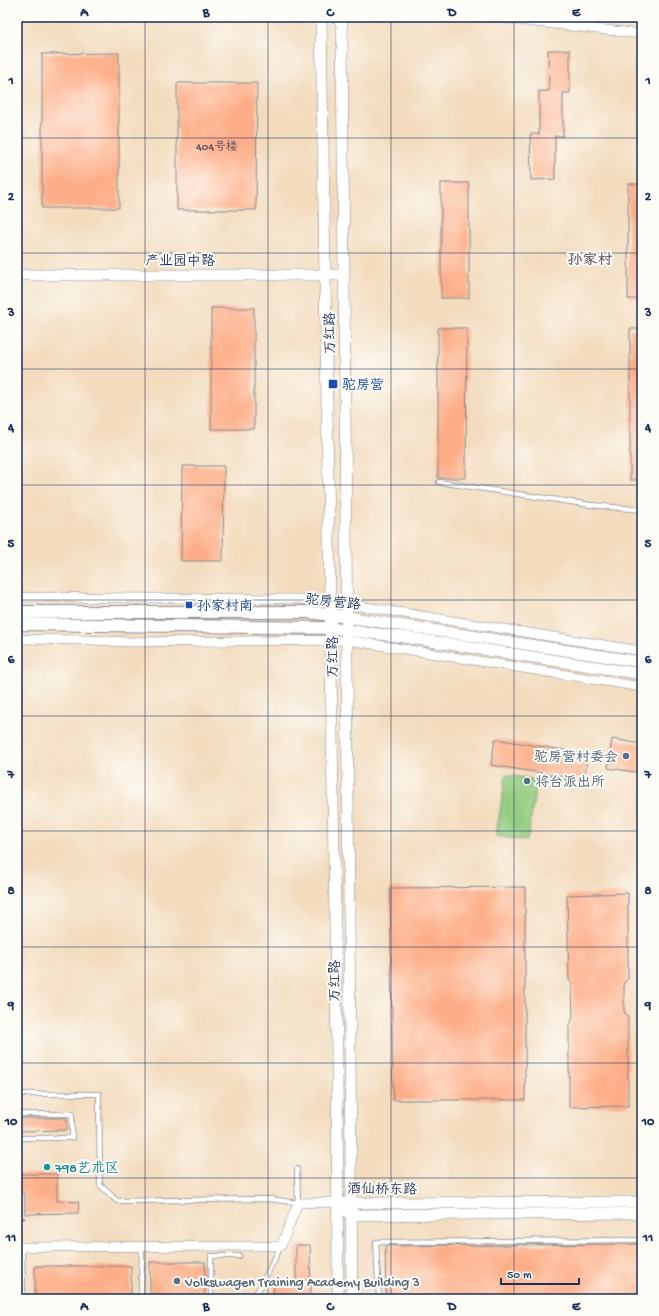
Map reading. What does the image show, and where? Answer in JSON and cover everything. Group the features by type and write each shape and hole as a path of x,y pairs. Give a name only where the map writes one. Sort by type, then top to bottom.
{"main road":[{"name":"驼房营路","path":"17,612 308,612 347,617"},
{"name":"驼房营路","path":"17,624 331,634"}],"street":[{"name":"万红路","path":"321,17 337,1057 338,1299"},
{"name":"万红路","path":"337,17 342,24 352,1299"},
{"path":"490,17 642,34"},
{"name":"产业园中路","path":"17,275 343,276"},
{"path":"17,597 300,599 347,604 642,651"},
{"name":"驼房营路","path":"347,617 642,662"},
{"path":"17,640 127,642 331,634"},
{"name":"驼房营路","path":"331,634 410,638 642,674"},
{"path":"347,635 642,687"},
{"path":"20,1247 281,1246 298,1202 337,1202"},
{"name":"酒仙桥东路","path":"337,1202 351,1210 642,1213"},
{"name":"酒仙桥东路","path":"351,1210 642,1202"}],"lane":[{"path":"439,482 591,505 642,510"},
{"path":"17,1094 99,1094 100,1185 117,1201 270,1199 298,1202 297,1169"},
{"path":"17,1114 72,1114 72,1138 17,1138"},
{"path":"379,1299 376,1242 642,1240"},
{"path":"141,1299 142,1246"},
{"path":"252,1299 261,1286 281,1246"},
{"path":"20,1247 23,1299"},
{"path":"211,1299 211,1256 239,1256"}],"path":[{"path":"17,1222 26,1217"}],"green space":[{"path":"506,775 537,780 527,841 496,836"}],"building":[{"path":"548,50 570,50 570,93 563,93 563,136 555,136 555,179 531,180 530,134 539,134 539,91 549,91"},
{"path":"119,53 119,208 42,208 42,54"},
{"path":"177,83 257,83 256,210 177,210"},
{"path":"441,183 469,183 469,298 441,298"},
{"path":"628,184 642,184 642,299 628,299"},
{"path":"211,308 254,308 254,429 211,429"},
{"path":"438,328 467,328 466,478 438,478"},
{"path":"630,329 642,329 642,480 630,480"},
{"path":"182,466 224,466 223,561 181,561"},
{"path":"495,739 588,754 584,780 491,765"},
{"name":"驼房营村委会","path":"612,739 642,744 642,773 608,768"},
{"path":"525,887 525,1100 393,1100 390,888"},
{"path":"628,893 628,979 624,982 624,1012 628,1017 628,1106 569,1107 569,1026 573,1018 572,984 569,980 567,895"},
{"path":"17,1118 67,1118 67,1130 17,1131"},
{"path":"17,1174 57,1174 57,1201 79,1202 78,1213 25,1214 25,1194 17,1190"},
{"path":"642,1244 642,1299 386,1299 385,1246"},
{"path":"296,1245 310,1245 311,1299 273,1299 274,1282 296,1285"},
{"name":"Volkswagen Training Academy Building 3","path":"150,1262 205,1262 205,1299 150,1299"},
{"path":"35,1266 131,1266 131,1299 35,1299"}],"place":[{"name":"驼房营","path":"333,384"},
{"name":"孙家村南","path":"189,605"},
{"name":"驼房营村委会","path":"626,756"},
{"name":"将台派出所","path":"527,781"},
{"name":"798艺术区","path":"47,1167"},
{"name":"Volkswagen Training Academy Building 3","path":"177,1281"}],"district":[{"name":"孙家村","path":"590,259"}]}
